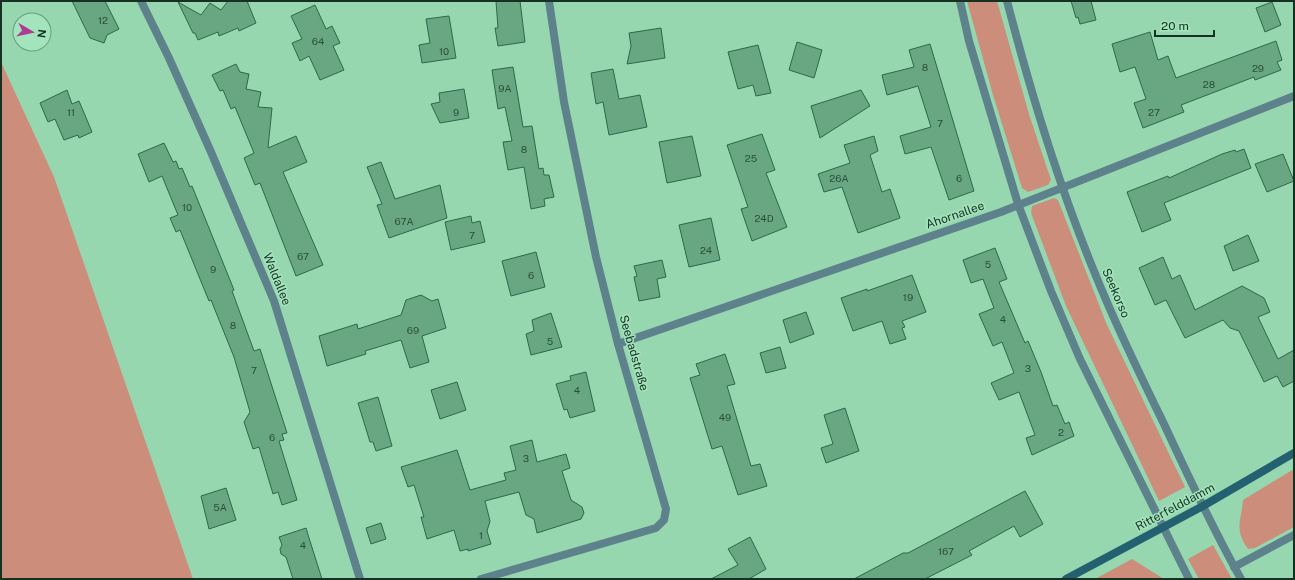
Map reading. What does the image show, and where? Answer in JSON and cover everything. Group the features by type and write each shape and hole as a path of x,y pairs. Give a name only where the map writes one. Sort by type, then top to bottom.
{"main road":[{"name":"Ritterfelddamm","path":"1066,579 1203,506 1294,453"}],"street":[{"name":"Waldallee","path":"140,1 169,58 202,130 274,301 360,579"},
{"name":"Seebadstraße","path":"481,579 656,528 664,520 666,509 618,344 596,257 564,102 549,1"},
{"path":"960,1 969,41 1018,204 1051,291 1080,358 1189,579"},
{"name":"Seekorso","path":"1007,1 1040,121 1062,188 1095,275 1121,334 1203,506 1241,579"},
{"name":"Ahornallee","path":"618,344 1001,212 1294,96"},
{"path":"1234,568 1294,535"}],"shaded area":[{"path":"967,1 997,1 1029,114 1051,180 1048,185 1028,192 1022,188 993,95"},
{"path":"1,62 54,177 193,579 1,579"},
{"path":"1054,198 1058,200 1107,325 1185,487 1159,501 1066,306 1031,213 1032,206"},
{"path":"1294,469 1294,527 1255,548 1248,549 1240,531 1243,500"},
{"path":"1213,545 1232,579 1199,579 1188,559"},
{"path":"1132,559 1164,579 1095,579"}],"building":[{"path":"72,1 105,1 119,29 107,35 104,43 90,38"},
{"path":"228,1 247,1 256,23 239,31 238,28 219,36 218,32 198,40 178,2 201,15 210,3 221,10"},
{"path":"496,1 520,1 525,42 498,46 495,28 498,28"},
{"path":"1071,1 1091,1 1096,20 1080,24 1078,17 1076,18"},
{"path":"1272,2 1281,25 1265,32 1256,8"},
{"path":"315,5 326,29 332,26 340,43 333,46 344,70 320,80 309,56 300,61 292,43 302,39 291,16"},
{"path":"449,16 456,58 422,63 419,45 430,43 426,19"},
{"path":"661,28 665,58 627,64 631,46 629,33"},
{"path":"1150,32 1158,60 1168,56 1176,78 1276,41 1282,60 1277,62 1281,70 1255,80 1254,77 1181,105 1184,112 1143,128 1134,103 1146,99 1135,67 1120,72 1112,44"},
{"path":"797,42 822,50 814,78 789,70"},
{"path":"930,44 974,191 949,200 931,147 905,154 900,136 931,127 918,86 887,95 882,75 914,67 909,50"},
{"path":"758,45 771,93 756,96 753,85 738,89 728,52"},
{"path":"236,64 240,72 249,74 246,89 261,92 258,107 272,108 268,148 296,136 307,162 283,172 323,265 296,276 260,183 255,185 244,158 254,153 235,107 231,109 223,90 220,91 212,75"},
{"path":"513,67 523,127 532,126 539,169 543,168 544,175 549,175 554,197 544,199 545,206 531,209 524,167 508,170 503,142 512,141 505,107 498,109 492,70"},
{"path":"613,69 619,99 640,95 647,127 609,135 603,102 596,104 591,73"},
{"path":"464,89 469,118 440,123 431,104 440,102 439,93"},
{"path":"67,90 72,104 79,101 92,132 79,138 78,135 64,140 55,119 48,122 40,103"},
{"path":"861,90 870,106 820,138 811,106"},
{"path":"762,134 775,170 766,173 787,227 752,241 741,209 748,207 727,145"},
{"path":"692,136 701,176 667,183 659,142"},
{"path":"874,136 878,151 870,155 882,192 890,189 900,218 858,233 842,187 824,192 818,174 850,163 844,145"},
{"path":"164,143 173,162 176,161 179,169 182,168 190,187 192,186 234,290 232,291 254,351 260,349 287,433 282,434 284,440 279,441 297,500 282,505 278,492 273,494 259,447 253,449 244,422 250,412 234,357 180,230 176,232 170,218 178,215 162,176 149,182 138,154"},
{"path":"1244,149 1251,168 1164,203 1171,220 1142,232 1127,192 1168,176 1169,178 1222,154"},
{"path":"1283,154 1294,181 1267,192 1255,164"},
{"path":"381,162 395,199 440,185 447,218 389,238 377,205 382,204 367,167"},
{"path":"471,216 472,223 480,221 485,242 451,250 445,222"},
{"path":"711,218 720,260 689,267 679,225"},
{"path":"1248,235 1259,261 1233,271 1224,246"},
{"path":"995,248 1007,279 999,282 1025,343 1028,341 1053,406 1057,405 1065,424 1069,422 1074,436 1032,455 1026,438 1035,435 1019,392 999,400 991,383 1014,373 1002,342 993,346 979,314 994,308 983,279 971,283 963,260"},
{"path":"536,252 545,287 511,296 502,261"},
{"path":"1163,257 1172,279 1180,275 1195,310 1242,286 1264,298 1270,312 1258,317 1278,359 1294,350 1294,381 1283,387 1277,376 1264,382 1239,331 1230,328 1223,320 1185,338 1166,300 1155,305 1139,268"},
{"path":"662,260 666,277 657,279 660,297 639,301 634,277 637,276 634,266"},
{"path":"912,275 926,312 902,321 905,327 902,328 906,339 890,344 882,321 853,331 841,298 867,289 867,291"},
{"path":"421,295 432,301 438,299 446,328 422,336 429,362 410,368 401,340 365,351 366,354 327,366 319,336 357,324 358,329 401,315 406,300"},
{"path":"806,312 814,334 790,343 783,320"},
{"path":"551,313 562,347 531,355 526,334 534,331 532,320"},
{"path":"780,347 786,368 766,373 760,353"},
{"path":"725,354 735,384 727,386 751,466 760,464 767,486 738,495 722,446 712,449 690,378 700,375 696,364"},
{"path":"586,372 595,411 570,418 567,409 564,410 556,384 571,380 570,376"},
{"path":"457,382 466,410 440,419 431,390"},
{"path":"378,397 392,446 376,451 373,442 370,442 358,403"},
{"path":"845,408 859,451 826,463 821,448 833,444 824,415"},
{"path":"532,440 537,462 566,454 570,468 562,471 571,500 582,507 584,513 581,519 537,533 534,519 526,515 519,492 485,501 490,521 487,531 491,544 468,551 468,549 460,551 454,530 427,539 421,517 424,517 414,485 408,487 401,467 457,450 470,490 506,480 504,473 516,470 510,446"},
{"path":"226,488 236,520 209,529 201,496"},
{"path":"1025,491 1043,524 1020,537 1014,526 969,551 972,555 925,579 854,579 903,553 908,553"},
{"path":"381,523 386,539 371,544 366,528"},
{"path":"306,528 322,579 293,579 286,557 281,554 280,549 282,545 279,537"},
{"path":"750,537 766,569 749,579 711,579 738,565 728,549"}]}
